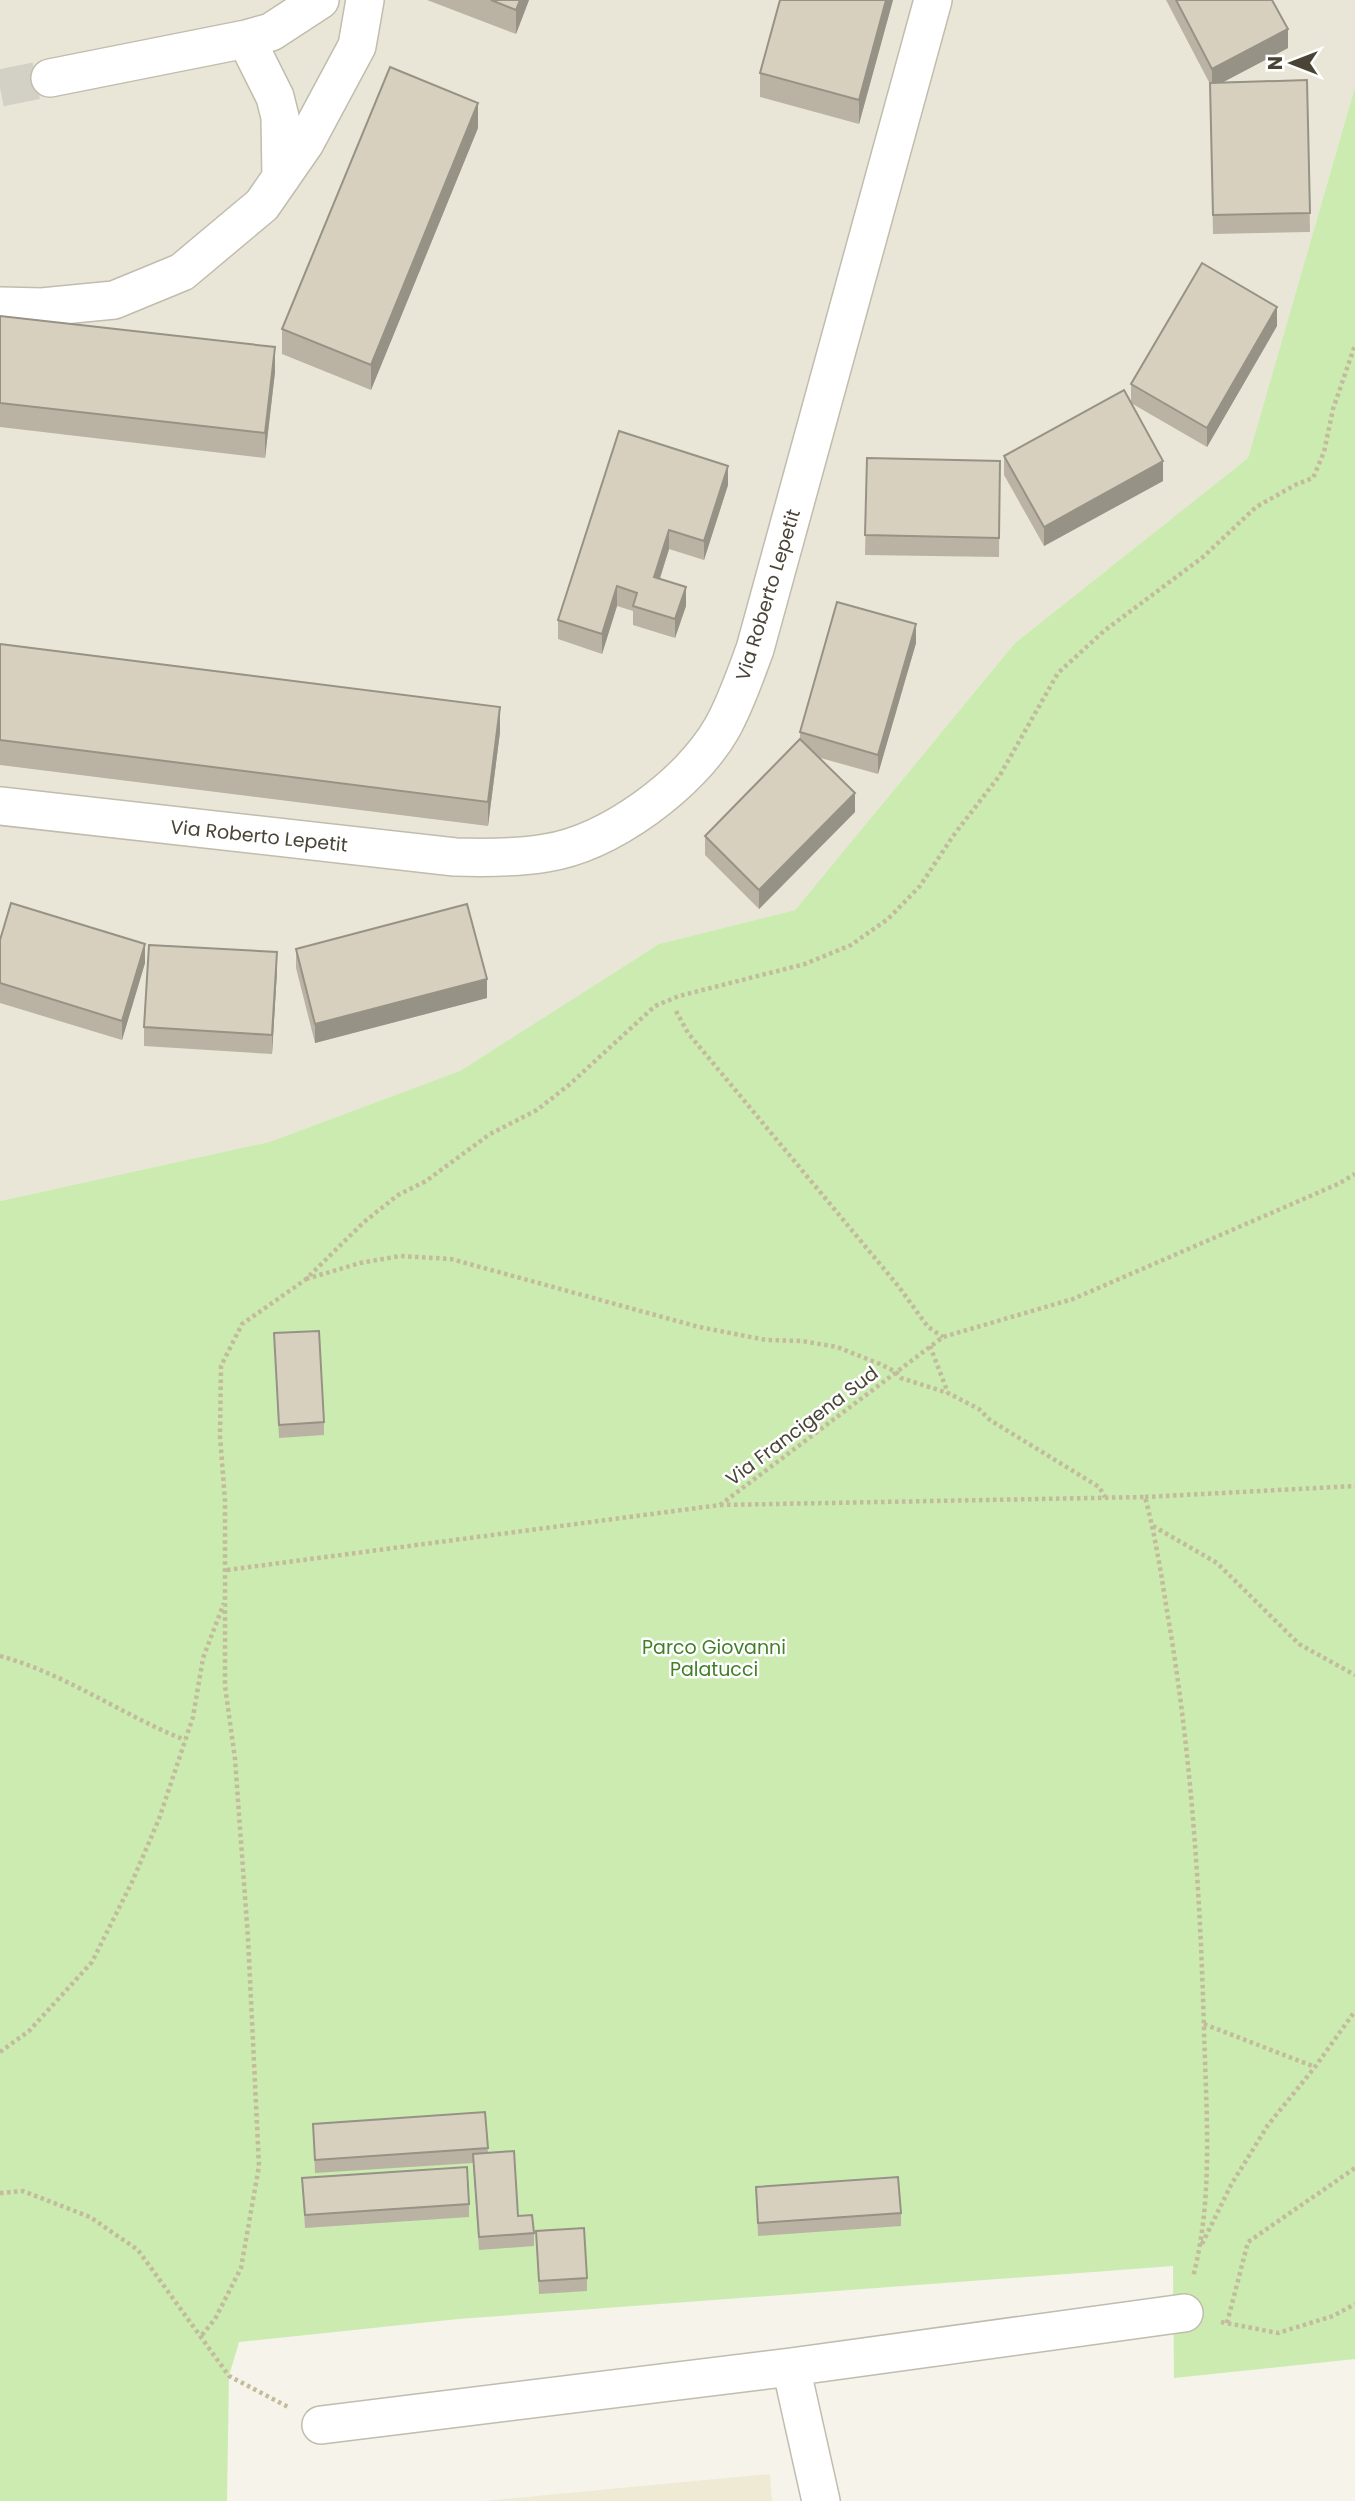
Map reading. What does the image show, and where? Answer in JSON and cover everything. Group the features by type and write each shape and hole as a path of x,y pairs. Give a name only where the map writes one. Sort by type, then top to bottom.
{"street":[{"path":"50,78 271,32 320,0"},
{"path":"0,306 43,307 114,300 182,272 262,205 305,144 356,47 365,0"},
{"name":"Via Roberto Lepetit","path":"0,806 455,857 505,858 549,853 592,838 629,819 666,794 696,765 721,729 755,649 933,0"},
{"path":"246,39 275,97 281,117 281,178"},
{"path":"321,2425 791,2367 1184,2312"},
{"path":"791,2367 821,2501"}],"path":[{"path":"202,2335 215,2319 241,2268 260,2165 248,1938 234,1759 225,1686 227,1570 220,1436 221,1366 242,1324 305,1280 364,1222 398,1195 426,1181 490,1134 537,1110 570,1084 655,1006 679,996 805,964 851,945 888,919 920,886 953,836 1000,775 1058,673 1104,631 1203,557 1256,507 1313,478 1324,452 1333,409 1355,345"},
{"path":"677,1011 688,1033 899,1287 928,1327 943,1336"},
{"name":"Via Francigena Sud","path":"227,1570 720,1505 943,1336 1073,1299 1338,1184 1355,1174"},
{"path":"305,1280 360,1263 400,1256 451,1259 699,1327 766,1340 802,1341 837,1347 896,1372 901,1378 948,1393 979,1409 990,1420 1099,1488 1106,1497"},
{"path":"930,1346 948,1393"},
{"path":"720,1505 1145,1497 1355,1486"},
{"path":"1145,1497 1153,1526 1181,1691 1202,1941 1208,2154 1200,2248 1184,2312 1278,2333 1333,2316 1355,2304"},
{"path":"1153,1526 1217,1563 1299,1644 1355,1675"},
{"path":"0,2052 29,2031 92,1962 132,1882 159,1819 193,1717 203,1658 225,1599"},
{"path":"0,1656 58,1676 118,1709 185,1740"},
{"path":"1200,2248 1231,2185 1268,2125 1315,2067 1355,2011"},
{"path":"1204,2024 1315,2067"},
{"path":"1227,2323 1248,2242 1355,2168"},
{"path":"0,2193 23,2190 90,2217 138,2250 170,2297 202,2335 229,2376 321,2425"}],"shaded area":[{"path":"0,0 1355,0 1355,87 1248,458 1015,643 795,910 659,944 460,1071 269,1142 0,1201"},
{"path":"770,2474 772,2501 484,2501"}],"green space":[{"name":"Parco Giovanni Palatucci","path":"1355,87 1355,2359 1174,2378 1173,2266 458,2319 239,2342 229,2376 227,2501 0,2501 0,1201 269,1142 460,1071 659,944 795,910 1015,643 1248,458"}],"building":[{"path":"491,0 520,0 516,10"},
{"path":"780,0 886,0 859,100 760,73"},
{"path":"1176,0 1272,0 1288,29 1212,69"},
{"path":"390,67 478,103 371,365 282,329"},
{"path":"1307,80 1310,213 1213,215 1210,83"},
{"path":"1202,263 1277,307 1207,428 1131,384"},
{"path":"0,316 275,347 265,433 0,403"},
{"path":"1124,390 1163,461 1044,527 1004,456"},
{"path":"619,431 728,466 704,541 669,530 654,577 686,587 675,619 633,606 637,593 617,586 602,634 558,620"},
{"path":"867,458 1000,461 999,538 865,535"},
{"path":"837,602 916,624 878,755 800,732"},
{"path":"0,644 500,707 488,802 0,740"},
{"path":"800,739 855,793 759,890 705,836"},
{"path":"11,903 145,944 122,1021 0,983 0,940"},
{"path":"467,904 487,979 315,1024 296,949"},
{"path":"149,945 277,952 272,1035 144,1027"},
{"path":"319,1331 324,1422 279,1425 274,1333"},
{"path":"485,2112 488,2148 315,2160 313,2124"},
{"path":"514,2151 518,2216 532,2215 534,2233 479,2237 473,2154"},
{"path":"467,2167 469,2204 305,2215 302,2178"},
{"path":"898,2177 901,2213 758,2223 756,2187"},
{"path":"584,2228 587,2278 539,2281 536,2231"}],"tunnel":[{"path":"0,88 50,78"}]}
